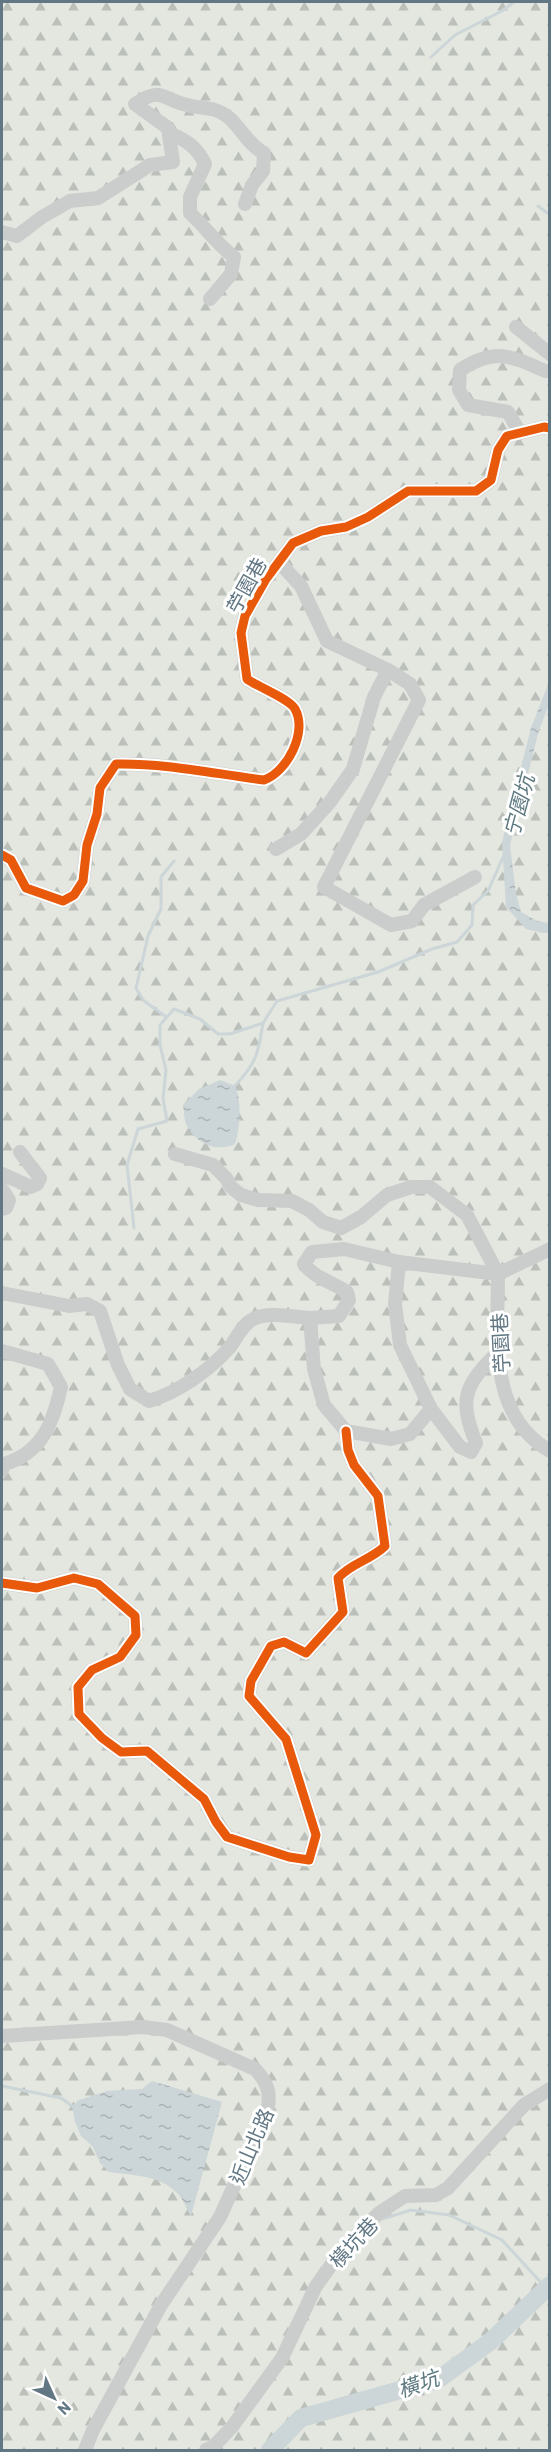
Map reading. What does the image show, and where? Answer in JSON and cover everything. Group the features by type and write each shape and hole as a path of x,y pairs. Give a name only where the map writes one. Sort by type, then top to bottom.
{"street":[{"path":"2,232 18,236 42,217 70,201 98,198 150,165 174,162 168,128 135,104 148,95 166,95 186,105 207,107 227,116 255,148 264,153 263,171 252,185 245,204"},
{"path":"169,133 184,139 199,151 205,164 190,197 190,213 213,234 221,247 234,257 231,274 210,299"},
{"path":"516,327 549,354"},
{"path":"520,433 507,412 468,405 459,390 460,370 476,360 502,355 545,371 549,370"},
{"name":"苧園巷","path":"2,855 11,860 26,888 63,901 75,895 83,881 87,845 97,814 100,788 116,764 182,768 264,780 272,778 291,754 298,738 296,709 287,700 265,691 247,679 241,633 245,616 255,598 293,543 308,534 346,527 408,491 476,491 490,480 498,450 507,436 544,427 549,428"},
{"path":"279,562 301,586 327,641 388,670 410,684 419,700 324,887 391,925 412,921 424,905 476,877"},
{"path":"276,849 301,834 330,802 353,769 374,697 388,670"},
{"path":"2,1174 31,1187 37,1184 40,1178 20,1152"},
{"path":"175,1154 213,1165 226,1178 231,1187 241,1195 258,1200 292,1201 309,1210 323,1222 341,1228 361,1217 387,1195 411,1187 430,1187 467,1215 498,1274"},
{"path":"2,1189 9,1200 6,1208 2,1209"},
{"path":"2,1293 69,1306 87,1304 99,1311 118,1365 130,1389 149,1401 200,1374 229,1348 250,1321 264,1316 310,1318 339,1316 349,1300 347,1292 331,1281 309,1271 304,1264 312,1252 344,1249 399,1262 498,1274 549,1249"},
{"path":"399,1262 395,1304 400,1345 431,1409 460,1447 471,1452 476,1443 465,1410 465,1396 474,1378 498,1352"},
{"name":"苧園巷","path":"498,1274 498,1352 507,1403 514,1418 534,1441 549,1450"},
{"path":"2,1583 37,1588 74,1578 98,1584 135,1616 136,1635 120,1657 92,1670 78,1688 79,1714 102,1738 121,1752 147,1750 204,1799 227,1837 290,1857 309,1860 316,1836 286,1739 249,1696 251,1681 271,1646 284,1642 306,1653 343,1612 338,1578 346,1569 379,1552 385,1546 378,1496 354,1465 348,1450 346,1431 324,1405 314,1370 310,1318"},
{"path":"2,1351 48,1364 61,1387 55,1416 38,1443 19,1460 4,1464 2,1470"},
{"path":"346,1431 391,1438 410,1434 431,1409"},
{"name":"近山北路","path":"2,2036 143,2027 167,2030 255,2069 264,2079 271,2095 267,2113 220,2217 162,2305 93,2430 85,2451"},
{"name":"橫坑巷","path":"206,2451 213,2447 232,2427 282,2358 316,2286 342,2250 379,2214 405,2196 436,2195 448,2188 524,2105 549,2089"}],"green space":[{"path":"2,2 549,2 549,2450 2,2450"}],"water":[{"name":"宁園坑","path":"549,682 549,705 539,730 510,845 516,894 521,912 537,921 549,923 549,933 543,933 526,929 506,907 502,842 531,728"},
{"path":"220,1080 235,1086 239,1099 238,1131 235,1144 228,1147 214,1147 200,1141 186,1124 183,1105 199,1089"},
{"path":"152,2081 222,2102 191,2216 178,2194 162,2182 109,2172 100,2163 93,2147 81,2136 75,2122 72,2106 79,2100 107,2091 142,2089"}],"waterway":[{"path":"431,57 455,35 502,11 514,2"},
{"path":"538,206 550,215"},
{"path":"134,1228 127,1165 138,1129 167,1121 163,1098 166,1070 160,1045 160,1025 174,1009 200,1019 218,1034 230,1034 263,1023 277,1001 378,972 432,949 457,942 472,925 473,905 488,891 504,855"},
{"path":"166,1017 143,1000 136,988 148,936 161,909 161,877 174,861"},
{"path":"233,1088 247,1072 255,1058 263,1023"},
{"path":"2,2086 61,2098 72,2106"},
{"path":"382,2219 411,2210 449,2215 502,2240 546,2288"},
{"name":"橫坑","path":"270,2450 301,2418 439,2379 491,2341 550,2285"}],"cycle path":[{"path":"2,855 11,860 26,888 63,901 74,895 83,881 87,845 97,814 100,788 116,764 172,767 264,780 272,776 280,769 293,750 299,729 298,718 295,709 287,701 247,679 241,633 245,616 266,579 293,543 321,531 346,527 368,517 408,491 476,491 491,480 498,450 507,436 544,427 550,428"},
{"path":"2,1583 37,1588 74,1578 98,1584 135,1616 136,1635 120,1657 92,1670 78,1687 79,1714 102,1738 121,1752 147,1751 204,1799 227,1837 289,1857 309,1860 316,1835 286,1739 249,1696 251,1681 271,1646 284,1642 306,1653 343,1612 338,1578 385,1546 378,1496 354,1465 348,1450 346,1431"}]}
